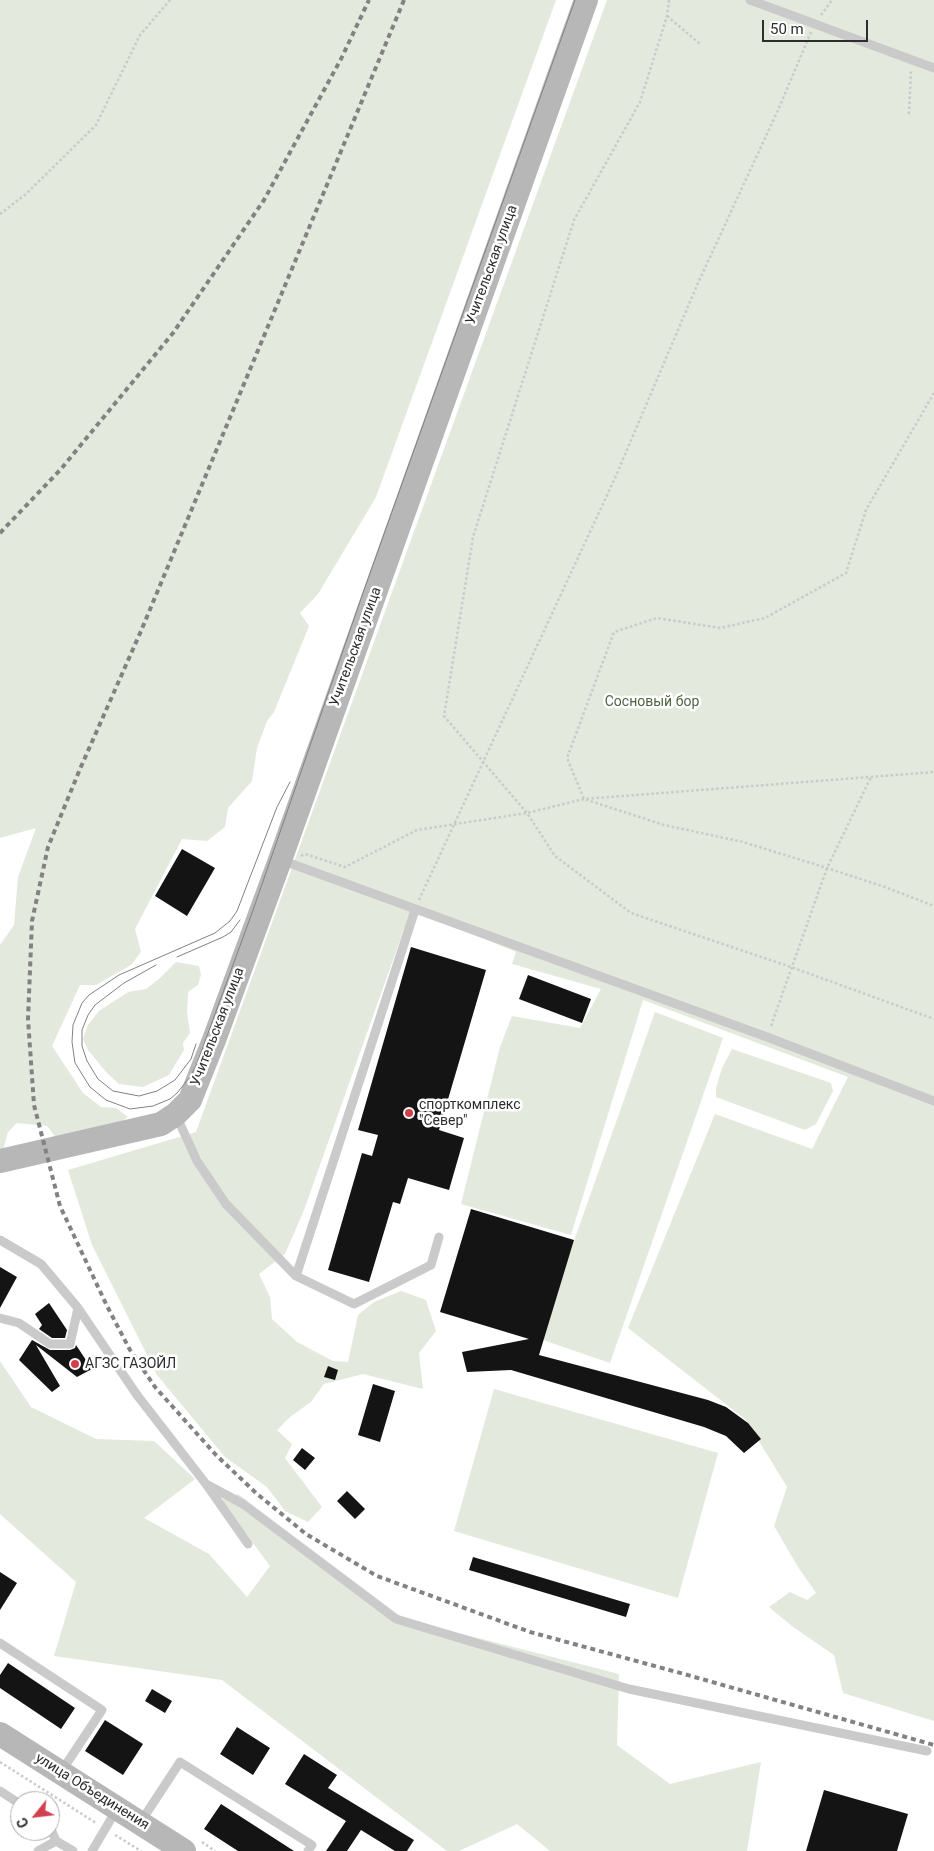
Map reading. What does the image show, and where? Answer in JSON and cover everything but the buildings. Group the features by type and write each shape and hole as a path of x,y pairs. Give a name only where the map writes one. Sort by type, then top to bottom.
{"main road":[{"name":"Учительская улица","path":"0,1161 161,1124 176,1114 190,1100 285,862 586,0"},
{"name":"улица Объединения","path":"0,1734 184,1851"}],"lane":[{"path":"750,0 934,68"},
{"path":"285,862 767,1037 934,1101"},
{"path":"296,1276 415,910"},
{"path":"176,1114 197,1161 226,1204 296,1276 354,1304 431,1265 439,1237"},
{"path":"0,1240 41,1264 78,1308 137,1395 206,1484 248,1544"},
{"path":"0,1318 18,1323 50,1344 70,1344 78,1308"},
{"path":"206,1484 243,1504 396,1619 629,1689 927,1751"},
{"path":"0,1643 102,1710 61,1772"},
{"path":"140,1823 180,1762 312,1845 308,1851"},
{"path":"92,1851 117,1809"},
{"path":"38,1851 56,1841 73,1851"}],"path":[{"path":"0,214 26,194 96,125 140,35 170,0"},
{"path":"668,0 667,16 640,102 574,220 473,537 444,716 528,813 554,856 631,913 934,1019"},
{"path":"415,910 615,478 698,283 779,108 815,23 832,0"},
{"path":"667,16 700,44"},
{"path":"909,114 912,59"},
{"path":"934,393 866,510 846,573 766,618 720,628 657,618 614,632 567,758 584,799 664,825 743,842 885,887 934,906"},
{"path":"285,862 305,854 345,867 417,830 528,813 584,799 934,772"},
{"path":"767,1037 827,868 872,777"},
{"path":"0,1762 141,1851"}],"green space":[{"path":"0,0 556,0 376,497 318,594 300,613 309,626 274,712 267,721 257,748 252,781 228,808 225,827 207,841 182,839 135,929 141,952 131,965 96,985 80,985 52,1046 83,1093 101,1107 116,1108 128,1117 114,1127 57,1139 47,1126 17,1123 8,1132 3,1150 0,1152 0,945 14,925 18,877 36,828 0,838"},
{"name":"Сосновый бор","path":"607,0 934,0 934,1721 843,1693 834,1655 793,1627 769,1607 790,1592 807,1600 816,1593 774,1526 787,1487 746,1420 628,1328 715,1114 812,1149 848,1077 643,1000 571,1235 461,1204 500,1047 512,1016 580,1028 601,989 512,964 516,952 421,913 410,912 304,1210 285,1254 259,1274 270,1297 272,1319 297,1342 333,1361 348,1362 358,1315 374,1302 401,1291 426,1300 436,1331 419,1353 423,1389 363,1374 324,1384 311,1402 290,1417 277,1430 292,1444 285,1458 322,1507 308,1522 285,1511 267,1487 225,1457 157,1375 92,1245 68,1170 196,1132"},
{"path":"176,962 199,966 201,975 198,985 188,992 187,1012 190,1033 183,1043 184,1050 169,1075 143,1087 119,1084 106,1072 88,1050 83,1039 88,1025 99,1011 128,992 146,989"},
{"path":"655,1012 723,1038 610,1363 543,1340 569,1255"},
{"path":"732,1049 831,1083 833,1091 816,1124 805,1130 716,1097 716,1088 722,1068"},
{"path":"0,1361 31,1407 96,1439 154,1441 195,1479 144,1518 209,1554 247,1597 270,1566 221,1500 238,1494 404,1619 619,1674 617,1745 670,1784 761,1762 747,1851 550,1851 517,1824 459,1851 447,1851 222,1680 54,1656 76,1582 0,1514"},
{"path":"494,1389 718,1453 678,1598 454,1531"}],"tram line":[{"path":"290,782 277,807 237,911 230,921 215,933 119,975 89,995 82,1003 73,1025 72,1042 75,1063 90,1087 106,1100 130,1109 153,1106 170,1099 177,1093 196,1066 252,913 364,590 575,0"},
{"path":"177,957 223,937 231,932 240,920"},
{"path":"156,965 124,983 95,1005 88,1015 82,1030 82,1046 87,1061 98,1079 113,1091 139,1096 157,1091 175,1080 191,1059 196,1044"}],"railway":[{"path":"0,533 61,469 173,333 264,200 341,59 369,0"},
{"path":"404,0 141,631 48,847 32,921 28,1019 34,1105 60,1206 130,1350 155,1387 216,1455 256,1493 306,1534 377,1576 530,1632 934,1745"}],"place":[{"name":"спорткомплекс \"Север\"","path":"409,1113"},
{"name":"АГЗС ГАЗОЙЛ","path":"75,1364"}]}
